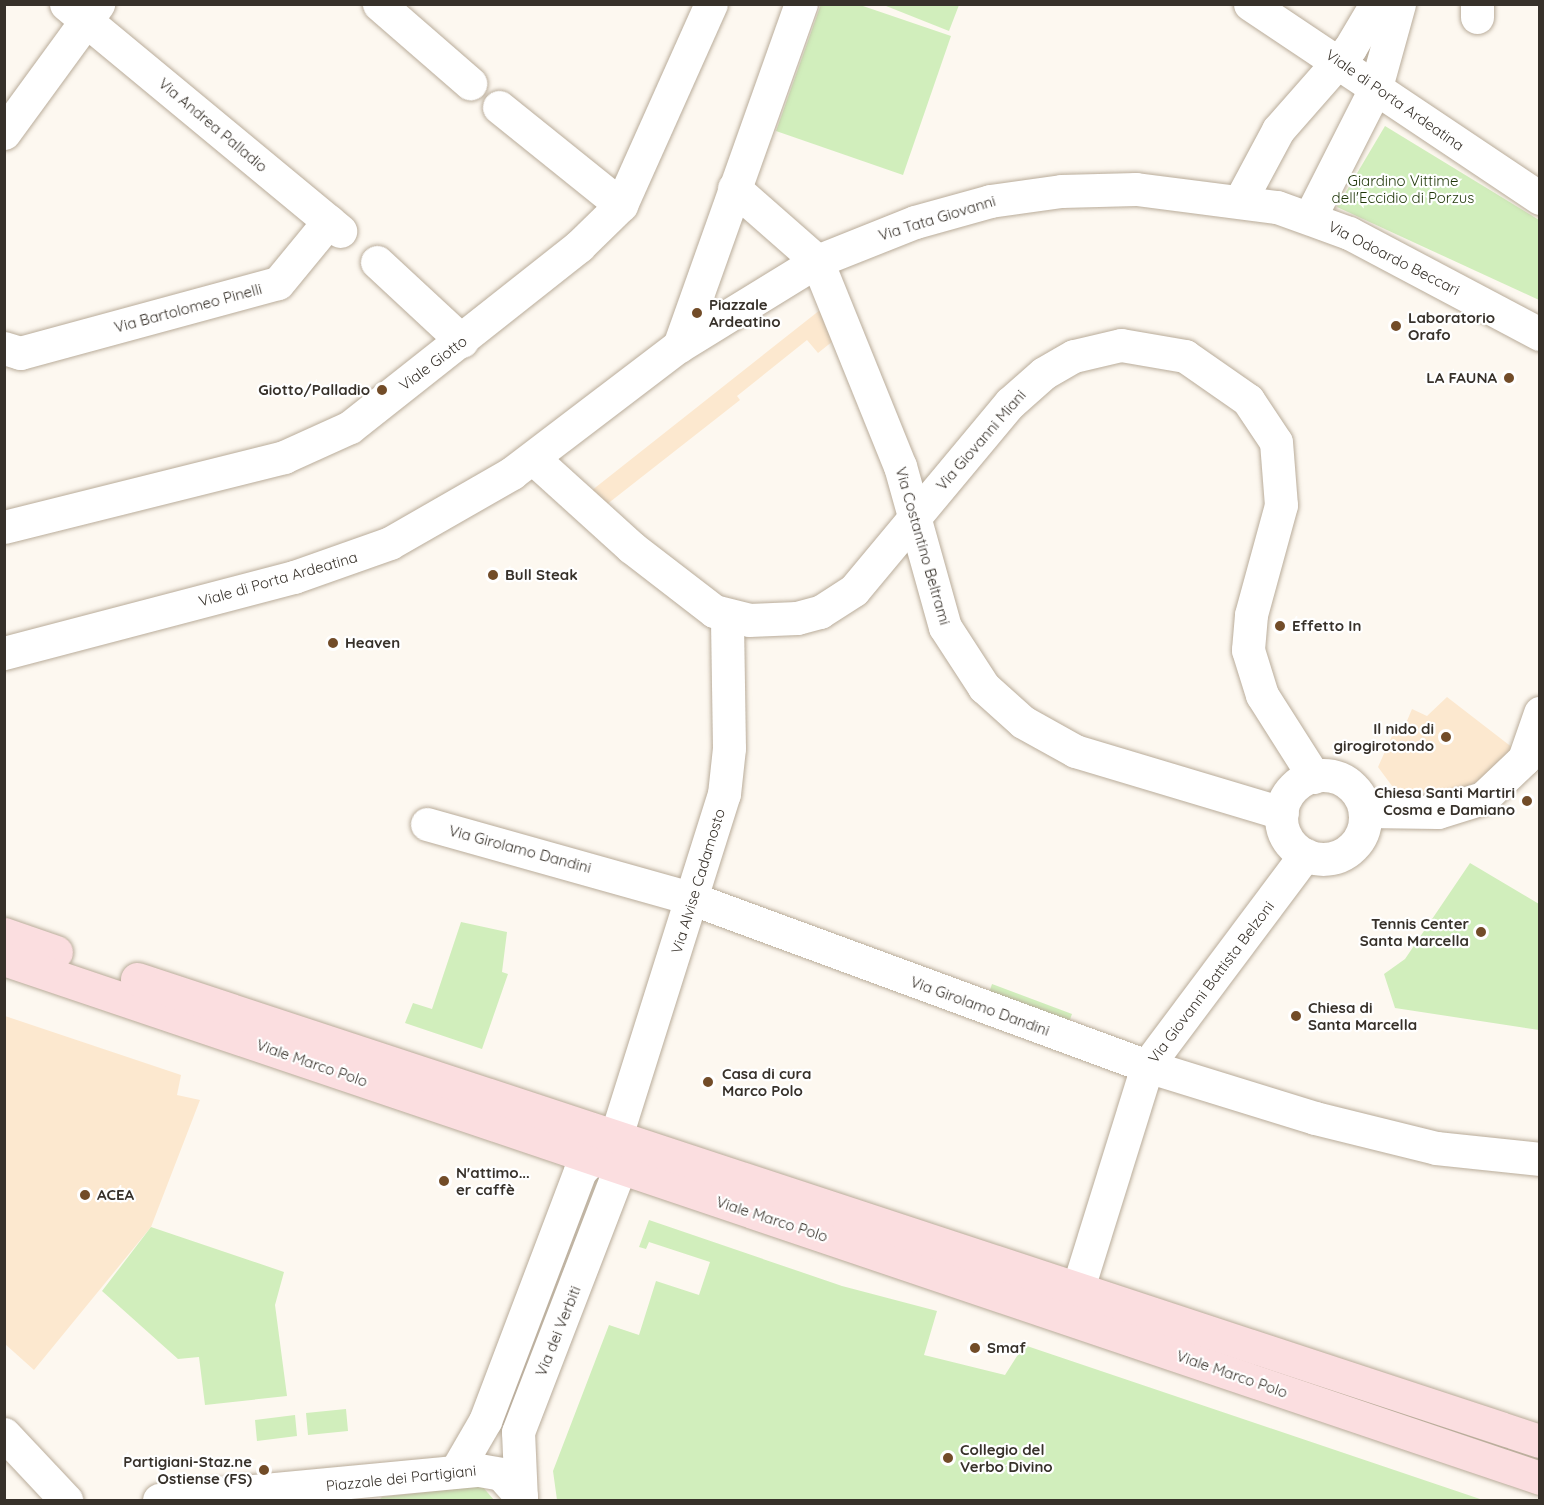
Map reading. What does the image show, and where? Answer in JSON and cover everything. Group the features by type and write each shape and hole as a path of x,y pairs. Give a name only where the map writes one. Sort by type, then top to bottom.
{"main road":[{"name":"Viale Marco Polo","path":"4,934 1539,1441"},
{"name":"Viale Marco Polo","path":"4,959 619,1170 1539,1478"}],"street":[{"path":"379,4 470,83"},
{"name":"Viale Giotto","path":"4,526 300,452 350,427 462,341 621,205 711,4"},
{"path":"679,346 801,4"},
{"name":"Viale di Porta Ardeatina","path":"1250,4 1338,60 1539,198"},
{"path":"1240,201 1278,130 1338,60 1376,4"},
{"path":"1310,217 1376,87 1400,4"},
{"path":"4,133 83,10"},
{"name":"Via Andrea Palladio","path":"83,10 334,226"},
{"path":"499,107 621,205"},
{"path":"727,617 631,547 534,459 679,346 818,261 734,188"},
{"name":"Via Tata Giovanni","path":"818,261 915,222 1021,196 1136,189 1240,201"},
{"name":"Via Odoardo Beccari","path":"1240,201 1310,217 1539,334"},
{"name":"Via Bartolomeo Pinelli","path":"12,351 278,283 334,226"},
{"name":"Via Costantino Beltrami","path":"818,261 900,466 949,637 974,675 1012,714 1096,759 1282,813"},
{"path":"378,262 462,341"},
{"name":"Via Giovanni Miani","path":"727,617 775,621 830,607 854,590 1019,394 1063,362 1133,345 1176,353 1212,370 1255,408 1279,453 1281,505 1251,615 1248,650 1262,695 1314,777"},
{"name":"Viale di Porta Ardeatina","path":"4,653 343,562 420,528 534,459"},
{"name":"Via Alvise Cadamosto","path":"616,1136 693,899 727,776 727,617"},
{"path":"1365,811 1438,812 1483,798 1524,759 1539,713"},
{"path":"1328,776 1353,787 1365,811 1353,847 1331,859 1305,855 1287,838 1282,813 1292,790 1314,777 1328,776"},
{"name":"Via Girolamo Dandini","path":"427,824 693,899 1147,1066 1412,1143 1539,1159"},
{"name":"Via Giovanni Battista Belzoni","path":"1078,1288 1147,1066 1305,855"},
{"path":"456,1471 485,1420 587,1158 616,1136"},
{"path":"616,1136 619,1170"},
{"name":"Via dei Verbiti","path":"521,1498 518,1432 619,1170"},
{"path":"4,1434 66,1500"},
{"name":"Piazzale dei Partigiani","path":"159,1500 456,1471 496,1471 521,1498"}],"shaded area":[{"path":"820,310 833,341 818,353 807,340 737,396 740,400 606,505 591,491"},
{"name":"Il nido di girogirotondo","path":"1447,697 1513,748 1483,779 1467,786 1433,792 1395,790 1378,767 1396,727 1404,728 1412,709 1427,716"},
{"name":"ACEA","path":"5,1016 181,1075 177,1095 200,1100 151,1227 34,1370 5,1344"}],"green space":[{"path":"821,4 860,5 951,36 903,175 776,131"},
{"path":"881,4 959,4 959,5 949,31"},
{"name":"Giardino Vittime dell'Eccidio di Porzus","path":"1385,126 1539,220 1539,300 1337,207"},
{"name":"Tennis Center Santa Marcella","path":"1470,863 1539,904 1539,1030 1395,1008 1384,974 1405,959"},
{"path":"461,922 507,932 502,972 508,974 482,1049 405,1023 413,1003 432,1009"},
{"path":"992,984 1072,1014 1068,1025 988,996"},
{"path":"649,1220 842,1286 937,1311 924,1355 1005,1375 1024,1345 1483,1500 557,1500 553,1471 609,1325 639,1335 656,1281 699,1295 710,1262 649,1242 646,1249 639,1247"},
{"path":"151,1227 284,1272 275,1305 287,1396 205,1405 199,1357 178,1359 102,1291"},
{"path":"346,1409 348,1431 308,1435 306,1413"},
{"path":"295,1415 297,1436 257,1441 255,1420"},
{"path":"482,1486 494,1500 379,1500 382,1497"}],"place":[{"name":"Piazzale Ardeatino","path":"697,313"},
{"name":"Laboratorio Orafo","path":"1396,326"},
{"name":"LA FAUNA","path":"1509,378"},
{"name":"Giotto/Palladio","path":"382,390"},
{"name":"Bull Steak","path":"493,575"},
{"name":"Effetto In","path":"1280,626"},
{"name":"Heaven","path":"333,643"},
{"name":"Il nido di girogirotondo","path":"1446,737"},
{"name":"Chiesa Santi Martiri Cosma e Damiano","path":"1527,801"},
{"name":"Tennis Center Santa Marcella","path":"1481,932"},
{"name":"Chiesa di Santa Marcella","path":"1296,1016"},
{"name":"Casa di cura Marco Polo","path":"708,1082"},
{"name":"N'attimo... er caffè","path":"444,1181"},
{"name":"ACEA","path":"85,1195"},
{"name":"Smaf","path":"975,1348"},
{"name":"Collegio del Verbo Divino","path":"948,1458"},
{"name":"Partigiani-Staz.ne Ostiense (FS)","path":"264,1470"}]}
